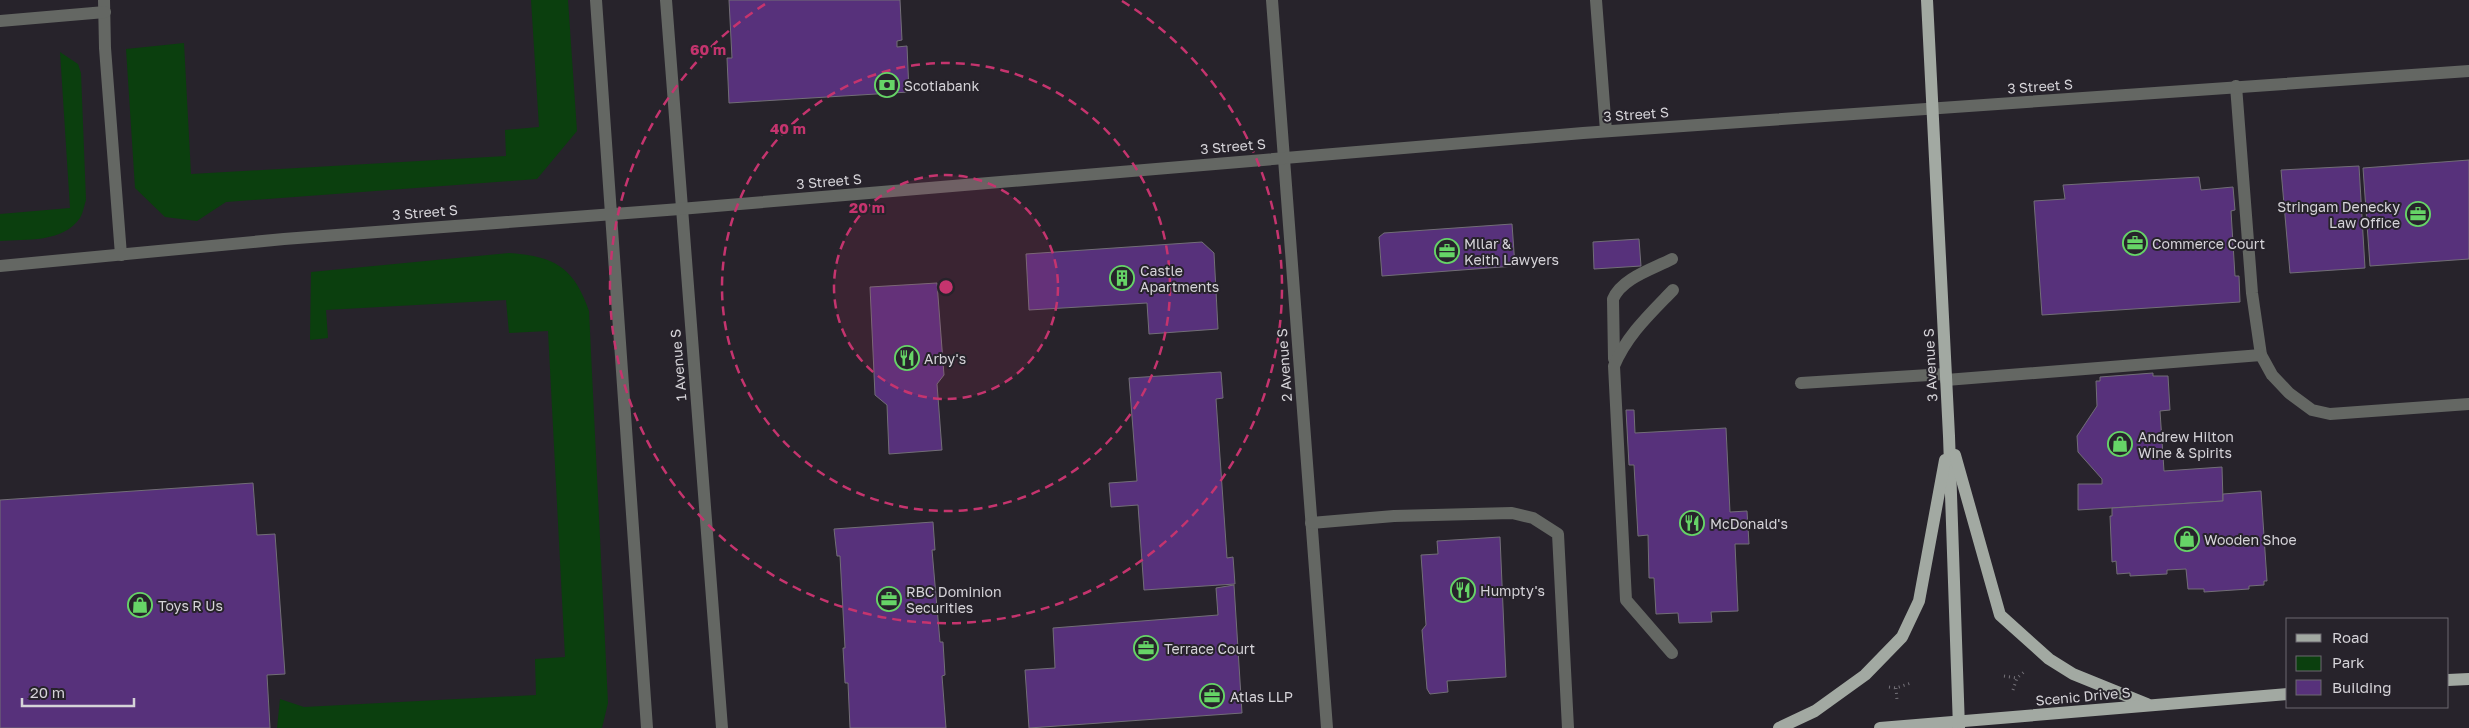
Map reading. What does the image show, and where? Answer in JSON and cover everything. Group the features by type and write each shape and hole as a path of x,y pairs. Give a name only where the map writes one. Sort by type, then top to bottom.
{"main road":[{"name":"3 Avenue S","path":"1927,0 1949,436 1959,725"},
{"path":"1949,436 2000,615 2049,659 2073,674 2151,705"},
{"path":"1779,728 1815,711 1864,675 1902,637 1919,600 1949,436"},
{"path":"2449,680 2469,679"},
{"name":"Scenic Drive S","path":"1880,728 1959,725 2151,705 2286,694"}],"street":[{"path":"596,0 609,212 647,728"},
{"name":"1 Avenue S","path":"666,0 680,209 722,728"},
{"name":"2 Avenue S","path":"1272,0 1327,728"},
{"path":"1596,0 1606,131"},
{"path":"0,20 104,6 105,48 121,255"},
{"name":"3 Street S","path":"0,266 293,238 609,212 680,209 1606,131 2469,71"},
{"path":"2236,86 2252,293 2261,355 2272,375 2289,393 2312,410 2330,414 2469,404"},
{"path":"1672,260 1624,284 1616,292 1613,299 1614,366 1626,600 1672,653"},
{"path":"1614,366 1628,339 1673,290"},
{"path":"1801,383 1945,377 2261,355"},
{"path":"1311,523 1394,516 1512,513 1533,518 1558,534 1568,728"}],"path":[{"path":"2013,690 2017,678 2026,670"},
{"path":"2004,676 2017,678"},
{"path":"1881,686 1896,688 1911,684"},
{"path":"1896,688 1898,701"}],"green space":[{"path":"531,0 568,0 577,131 537,179 226,202 197,221 165,217 135,188 126,49 184,43 191,174 506,156 505,130 539,127"},
{"path":"60,52 78,64 81,73 86,200 83,212 73,226 54,236 0,241 0,214 70,208"},
{"path":"509,253 538,257 560,267 569,274 576,284 589,311 608,703 602,728 277,728 280,699 304,707 536,695 535,659 565,657 548,331 509,333 506,300 326,310 328,338 310,340 311,272"}],"building":[{"path":"729,0 900,0 902,40 897,41 897,47 907,46 909,92 729,103 727,58 732,58"},
{"name":"Stringam Denecky Law Office","path":"2469,160 2469,259 2370,266 2363,168"},
{"path":"2359,166 2365,268 2290,273 2281,170"},
{"name":"Commerce Court","path":"2199,177 2201,190 2233,187 2235,210 2231,211 2235,276 2239,276 2240,302 2042,315 2034,201 2065,199 2063,185"},
{"name":"Mllar & Keith Lawyers","path":"1512,224 1515,266 1382,276 1379,237 1384,233"},
{"path":"1639,239 1641,266 1594,269 1593,242"},
{"name":"Castle Apartments","path":"1202,242 1214,253 1218,329 1149,334 1147,303 1029,310 1026,254"},
{"name":"Arby's","path":"937,283 944,375 937,384 942,450 889,454 887,405 875,395 870,287"},
{"path":"1221,372 1223,398 1216,399 1227,558 1233,557 1235,584 1144,590 1138,505 1111,507 1109,483 1137,481 1129,378"},
{"name":"Andrew Hilton Wine & Spirits","path":"2153,373 2153,376 2168,376 2170,410 2160,411 2164,471 2222,467 2223,501 2078,510 2078,484 2102,484 2102,479 2078,452 2077,436 2097,406 2096,381 2100,381 2100,377"},
{"name":"McDonald's","path":"1626,410 1634,410 1635,433 1726,428 1730,512 1747,511 1749,544 1735,544 1738,611 1711,612 1712,622 1679,623 1678,613 1656,614 1654,578 1649,578 1648,535 1638,536 1634,465 1629,465"},
{"name":"Toys R Us","path":"253,483 257,535 275,534 285,674 267,675 270,728 0,728 0,500"},
{"name":"Wooden Shoe","path":"2261,491 2267,581 2264,581 2264,585 2249,586 2249,589 2204,592 2204,589 2188,589 2186,569 2167,570 2167,574 2130,576 2130,573 2117,574 2116,561 2112,562 2110,516 2112,516 2112,508 2223,501 2223,494"},
{"name":"RBC Dominion Securities","path":"933,522 935,550 932,550 940,642 943,642 945,675 942,676 946,728 850,728 848,683 845,683 840,556 837,556 834,529"},
{"name":"Humpty's","path":"1500,537 1506,677 1447,681 1448,692 1430,694 1427,689 1422,630 1426,625 1421,555 1438,554 1437,541"},
{"name":"Terrace Court","path":"1234,585 1242,713 1029,728 1025,670 1055,668 1053,628 1218,615 1216,588"}],"place":[{"name":"Scotiabank","path":"887,85"},
{"name":"Stringam Denecky Law Office","path":"2418,214"},
{"name":"Commerce Court","path":"2135,243"},
{"name":"Mllar & Keith Lawyers","path":"1447,251"},
{"name":"Castle Apartments","path":"1122,278"},
{"name":"Arby's","path":"907,358"},
{"name":"Andrew Hilton Wine & Spirits","path":"2120,444"},
{"name":"McDonald's","path":"1692,523"},
{"name":"Wooden Shoe","path":"2187,539"},
{"name":"Humpty's","path":"1463,590"},
{"name":"RBC Dominion Securities","path":"889,599"},
{"name":"Toys R Us","path":"140,605"},
{"name":"Terrace Court","path":"1146,648"},
{"name":"Atlas LLP","path":"1212,696"}]}
